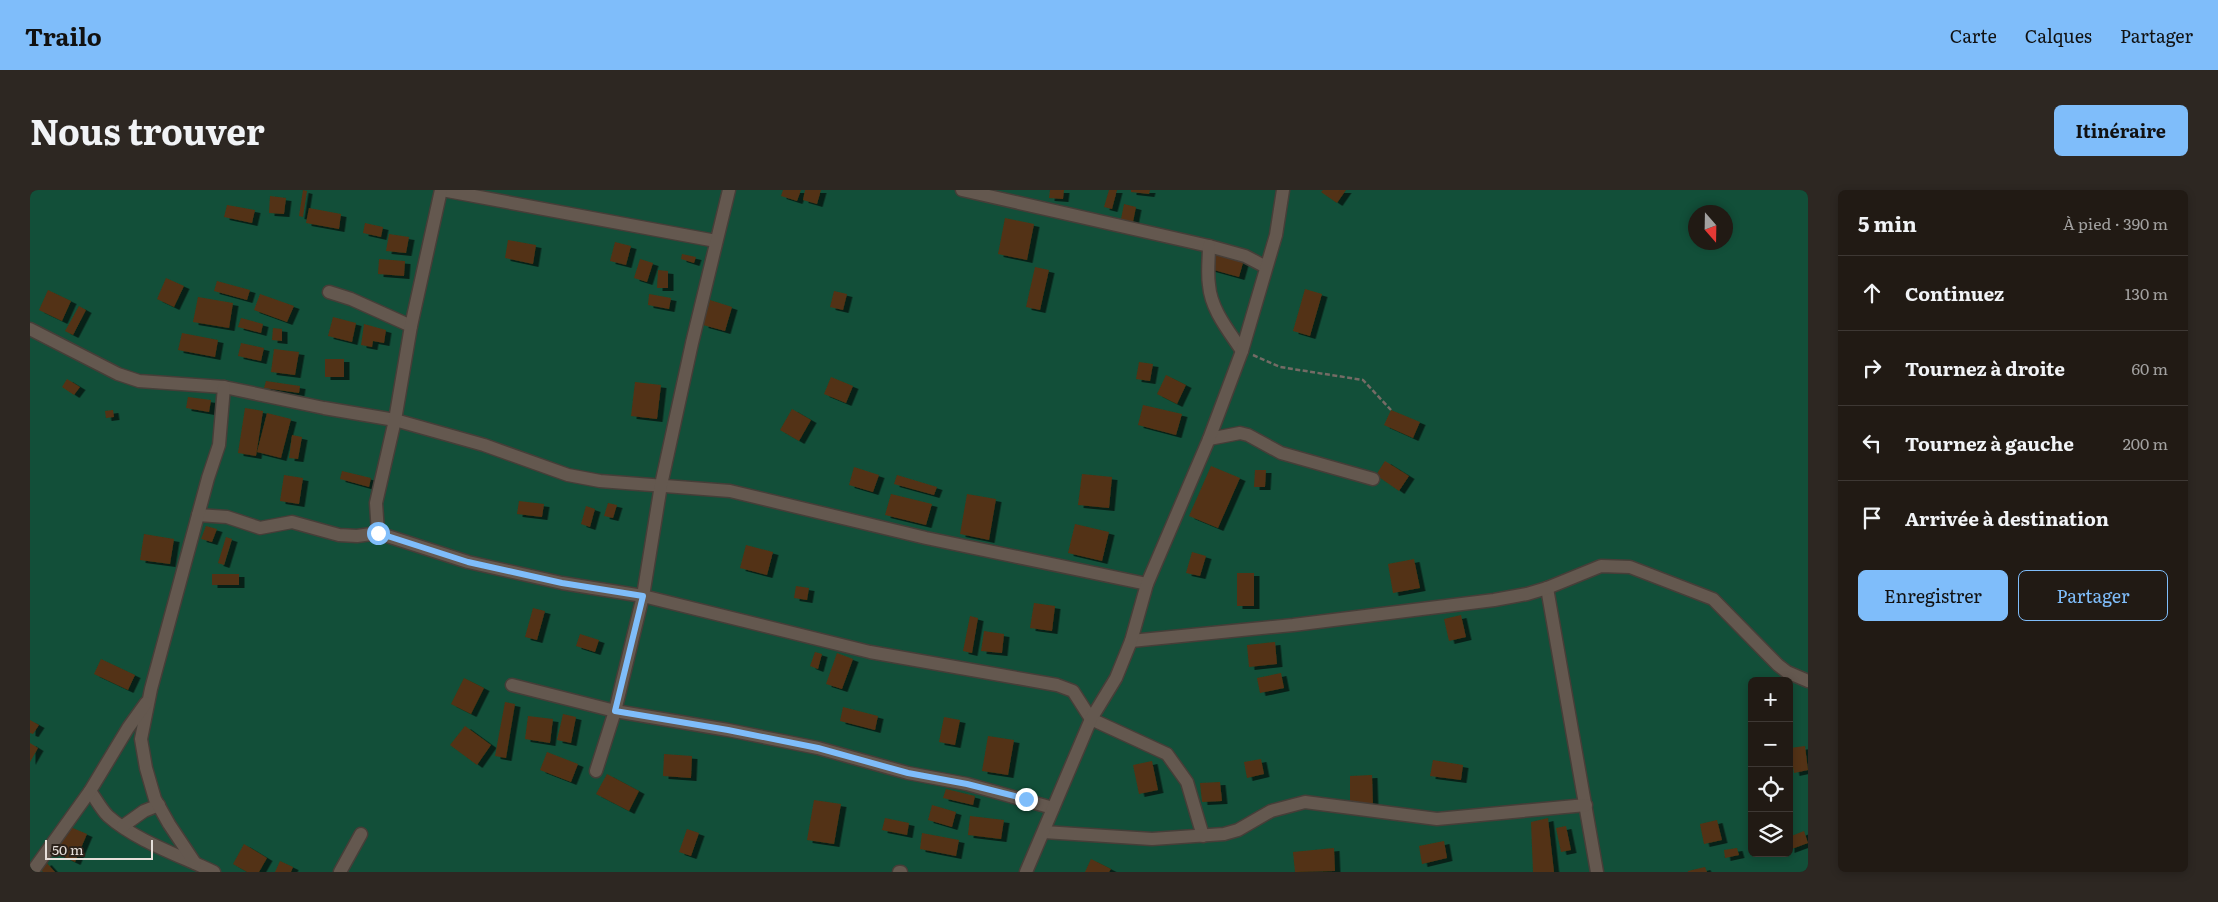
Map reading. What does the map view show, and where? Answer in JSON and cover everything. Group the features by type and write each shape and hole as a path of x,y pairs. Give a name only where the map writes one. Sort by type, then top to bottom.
{"street":[{"path":"378,533 376,503 395,420 411,326 442,190 716,241"},
{"path":"596,771 615,711 643,596 661,484 692,343 729,190"},
{"path":"962,190 1012,196 1245,256 1266,267"},
{"path":"1026,872 1091,720 1116,678 1132,641 1147,584 1209,439 1242,351 1276,235 1283,190"},
{"path":"1209,246 1209,286 1213,300 1222,321 1242,351"},
{"path":"329,292 351,299 411,326"},
{"path":"30,329 118,374 140,381 224,387 324,408 395,420 484,444 568,475 600,480 730,491 917,536 1147,584"},
{"path":"195,863 159,805 146,768 141,739 149,699 198,515 219,445 224,387"},
{"path":"1209,439 1240,433 1248,435 1282,453 1373,479"},
{"path":"198,515 227,517 260,528 292,522 339,535 357,536 378,533 468,562 562,583 643,596 870,652 1057,685 1073,691 1091,720 1167,754 1186,782 1203,836"},
{"path":"1132,641 1293,625 1494,600 1547,588 1601,566 1630,567 1713,599 1778,665 1808,681"},
{"path":"1547,588 1597,872"},
{"path":"512,685 615,711 728,730 818,748 908,773 984,788 1053,808"},
{"path":"32,872 90,791 128,728 149,699"},
{"path":"90,791 108,816 123,826 214,872"},
{"path":"1044,832 1152,839 1203,836 1238,830 1271,811 1305,802 1437,819 1586,805"},
{"path":"123,826 144,811 159,805"},
{"path":"340,872 361,834"}],"path":[{"path":"1242,351 1280,367 1363,380 1391,410"}],"green space":[{"path":"30,190 1808,190 1808,872 30,872"}],"building":[{"path":"303,190 307,191 303,217 299,216"},
{"path":"783,190 801,190 797,201 781,196"},
{"path":"805,190 821,190 817,204 803,200"},
{"path":"1050,190 1064,190 1063,199 1049,198"},
{"path":"1109,190 1117,190 1112,209 1104,207"},
{"path":"1131,190 1150,190 1149,194 1131,192"},
{"path":"1323,190 1346,190 1337,203 1321,192"},
{"path":"270,196 286,198 284,214 269,213"},
{"path":"1124,204 1136,207 1133,222 1121,219"},
{"path":"227,205 255,210 252,223 224,217"},
{"path":"309,208 341,214 339,229 306,223"},
{"path":"1005,218 1034,224 1027,260 998,254"},
{"path":"365,223 383,227 381,237 363,233"},
{"path":"389,234 409,237 406,253 386,251"},
{"path":"508,240 536,245 533,264 505,258"},
{"path":"615,242 631,246 626,265 610,261"},
{"path":"1209,246 1245,256 1239,277 1203,267"},
{"path":"682,254 696,257 694,263 681,259"},
{"path":"379,259 405,261 404,276 378,274"},
{"path":"640,259 653,263 647,282 634,278"},
{"path":"1035,267 1049,270 1040,310 1026,307"},
{"path":"658,270 668,271 668,288 657,288"},
{"path":"166,278 184,286 174,307 157,299"},
{"path":"217,281 250,290 247,300 214,291"},
{"path":"1305,289 1322,294 1310,336 1293,331"},
{"path":"48,290 71,301 62,321 39,310"},
{"path":"834,291 847,294 843,310 830,307"},
{"path":"260,294 294,306 287,322 254,310"},
{"path":"649,294 671,298 669,309 648,305"},
{"path":"198,297 233,303 229,328 193,322"},
{"path":"710,300 732,307 725,331 703,325"},
{"path":"79,306 86,310 73,335 65,331"},
{"path":"333,317 356,323 352,342 328,336"},
{"path":"241,318 263,324 261,333 238,327"},
{"path":"364,324 386,330 384,343 373,341 372,347 361,345"},
{"path":"273,328 282,329 282,341 272,340"},
{"path":"182,333 218,340 215,357 178,350"},
{"path":"241,343 264,348 261,361 238,356"},
{"path":"274,349 299,352 295,375 271,372"},
{"path":"325,359 344,359 344,377 325,377"},
{"path":"1139,362 1153,364 1150,381 1136,379"},
{"path":"1166,375 1186,385 1177,404 1157,394"},
{"path":"831,377 853,386 846,403 824,394"},
{"path":"67,379 80,387 74,395 62,387"},
{"path":"266,381 300,386 299,393 264,388"},
{"path":"635,382 661,385 657,419 631,416"},
{"path":"188,397 211,400 209,412 186,408"},
{"path":"1143,405 1182,414 1176,435 1138,425"},
{"path":"245,408 263,411 256,456 238,453"},
{"path":"792,409 811,420 799,441 780,430"},
{"path":"113,410 114,417 106,418 105,411"},
{"path":"1391,410 1420,422 1413,438 1384,425"},
{"path":"267,413 291,419 281,458 257,452"},
{"path":"292,435 302,437 298,459 289,458"},
{"path":"1385,461 1409,476 1399,491 1376,475"},
{"path":"1211,466 1240,478 1218,528 1189,516"},
{"path":"854,467 879,475 873,492 849,485"},
{"path":"1255,470 1266,470 1265,487 1254,487"},
{"path":"342,471 371,478 369,487 340,479"},
{"path":"1082,474 1112,477 1109,508 1078,505"},
{"path":"284,475 303,478 299,504 280,501"},
{"path":"897,475 937,487 934,495 894,484"},
{"path":"891,494 932,504 926,525 885,515"},
{"path":"967,494 996,499 989,540 960,534"},
{"path":"519,501 544,504 542,517 517,514"},
{"path":"608,503 617,505 613,518 604,516"},
{"path":"586,506 595,509 590,527 581,524"},
{"path":"1075,524 1109,532 1102,561 1068,553"},
{"path":"206,526 217,529 212,542 201,539"},
{"path":"144,534 174,539 170,564 140,560"},
{"path":"226,537 232,539 224,565 218,563"},
{"path":"746,545 773,552 767,575 740,568"},
{"path":"1192,552 1206,556 1200,576 1186,573"},
{"path":"1414,559 1420,588 1393,593 1388,564"},
{"path":"1237,573 1254,573 1254,606 1237,606"},
{"path":"212,574 239,574 239,585 212,585"},
{"path":"796,586 809,588 807,600 794,598"},
{"path":"1034,603 1055,606 1052,631 1030,628"},
{"path":"533,608 545,611 537,640 525,637"},
{"path":"1461,615 1466,637 1449,641 1444,619"},
{"path":"970,616 978,618 972,653 963,651"},
{"path":"984,631 1004,634 1002,653 981,651"},
{"path":"580,634 599,640 595,652 576,646"},
{"path":"1275,642 1277,664 1249,667 1247,645"},
{"path":"815,652 822,654 818,669 810,666"},
{"path":"837,653 853,659 842,689 826,684"},
{"path":"101,659 135,675 128,690 94,674"},
{"path":"1281,673 1284,688 1260,693 1257,678"},
{"path":"464,678 484,688 471,714 451,704"},
{"path":"505,702 515,704 506,758 495,756"},
{"path":"843,707 878,716 875,730 840,721"},
{"path":"563,714 576,717 571,743 557,740"},
{"path":"528,716 553,719 550,743 525,739"},
{"path":"944,717 960,720 955,745 939,742"},
{"path":"30,720 39,725 33,734 30,733"},
{"path":"465,726 491,745 477,765 450,745"},
{"path":"988,736 1014,740 1008,775 982,771"},
{"path":"30,743 38,748 30,762"},
{"path":"1805,746 1808,770 1794,773 1793,748"},
{"path":"547,752 578,764 571,782 540,770"},
{"path":"664,754 692,756 691,778 663,776"},
{"path":"1261,759 1264,774 1247,778 1244,762"},
{"path":"1433,760 1463,765 1461,780 1430,776"},
{"path":"1152,761 1158,790 1139,794 1133,765"},
{"path":"607,774 639,791 629,811 596,794"},
{"path":"1372,775 1373,807 1350,808 1350,776"},
{"path":"1220,782 1222,801 1202,802 1200,783"},
{"path":"946,789 975,796 973,805 943,798"},
{"path":"814,800 841,804 834,844 807,840"},
{"path":"932,805 956,812 952,827 928,820"},
{"path":"970,816 1004,820 1001,839 968,835"},
{"path":"885,818 909,823 907,835 882,830"},
{"path":"1548,818 1554,872 1533,872 1531,822"},
{"path":"1717,820 1722,840 1704,844 1700,824"},
{"path":"68,826 87,834 75,862 56,853"},
{"path":"1566,826 1571,850 1561,852 1556,828"},
{"path":"687,829 699,833 691,856 679,852"},
{"path":"1804,831 1808,843 1793,849 1793,835"},
{"path":"922,833 959,840 956,856 920,849"},
{"path":"1444,841 1447,858 1422,864 1419,846"},
{"path":"244,844 267,858 259,872 247,872 233,864"},
{"path":"1334,848 1335,871 1295,872 1293,852"},
{"path":"1737,848 1739,855 1725,858 1724,850"},
{"path":"1091,859 1111,869 1109,872 1085,872"},
{"path":"280,861 293,867 291,872 275,872"},
{"path":"46,862 55,872 43,872 39,868"},
{"path":"1705,867 1707,872 1688,872 1688,871"}],"route":[{"path":"378,533 468,562 562,583 643,596 615,711 728,730 818,748 908,773 941,778 1026,799"}]}
